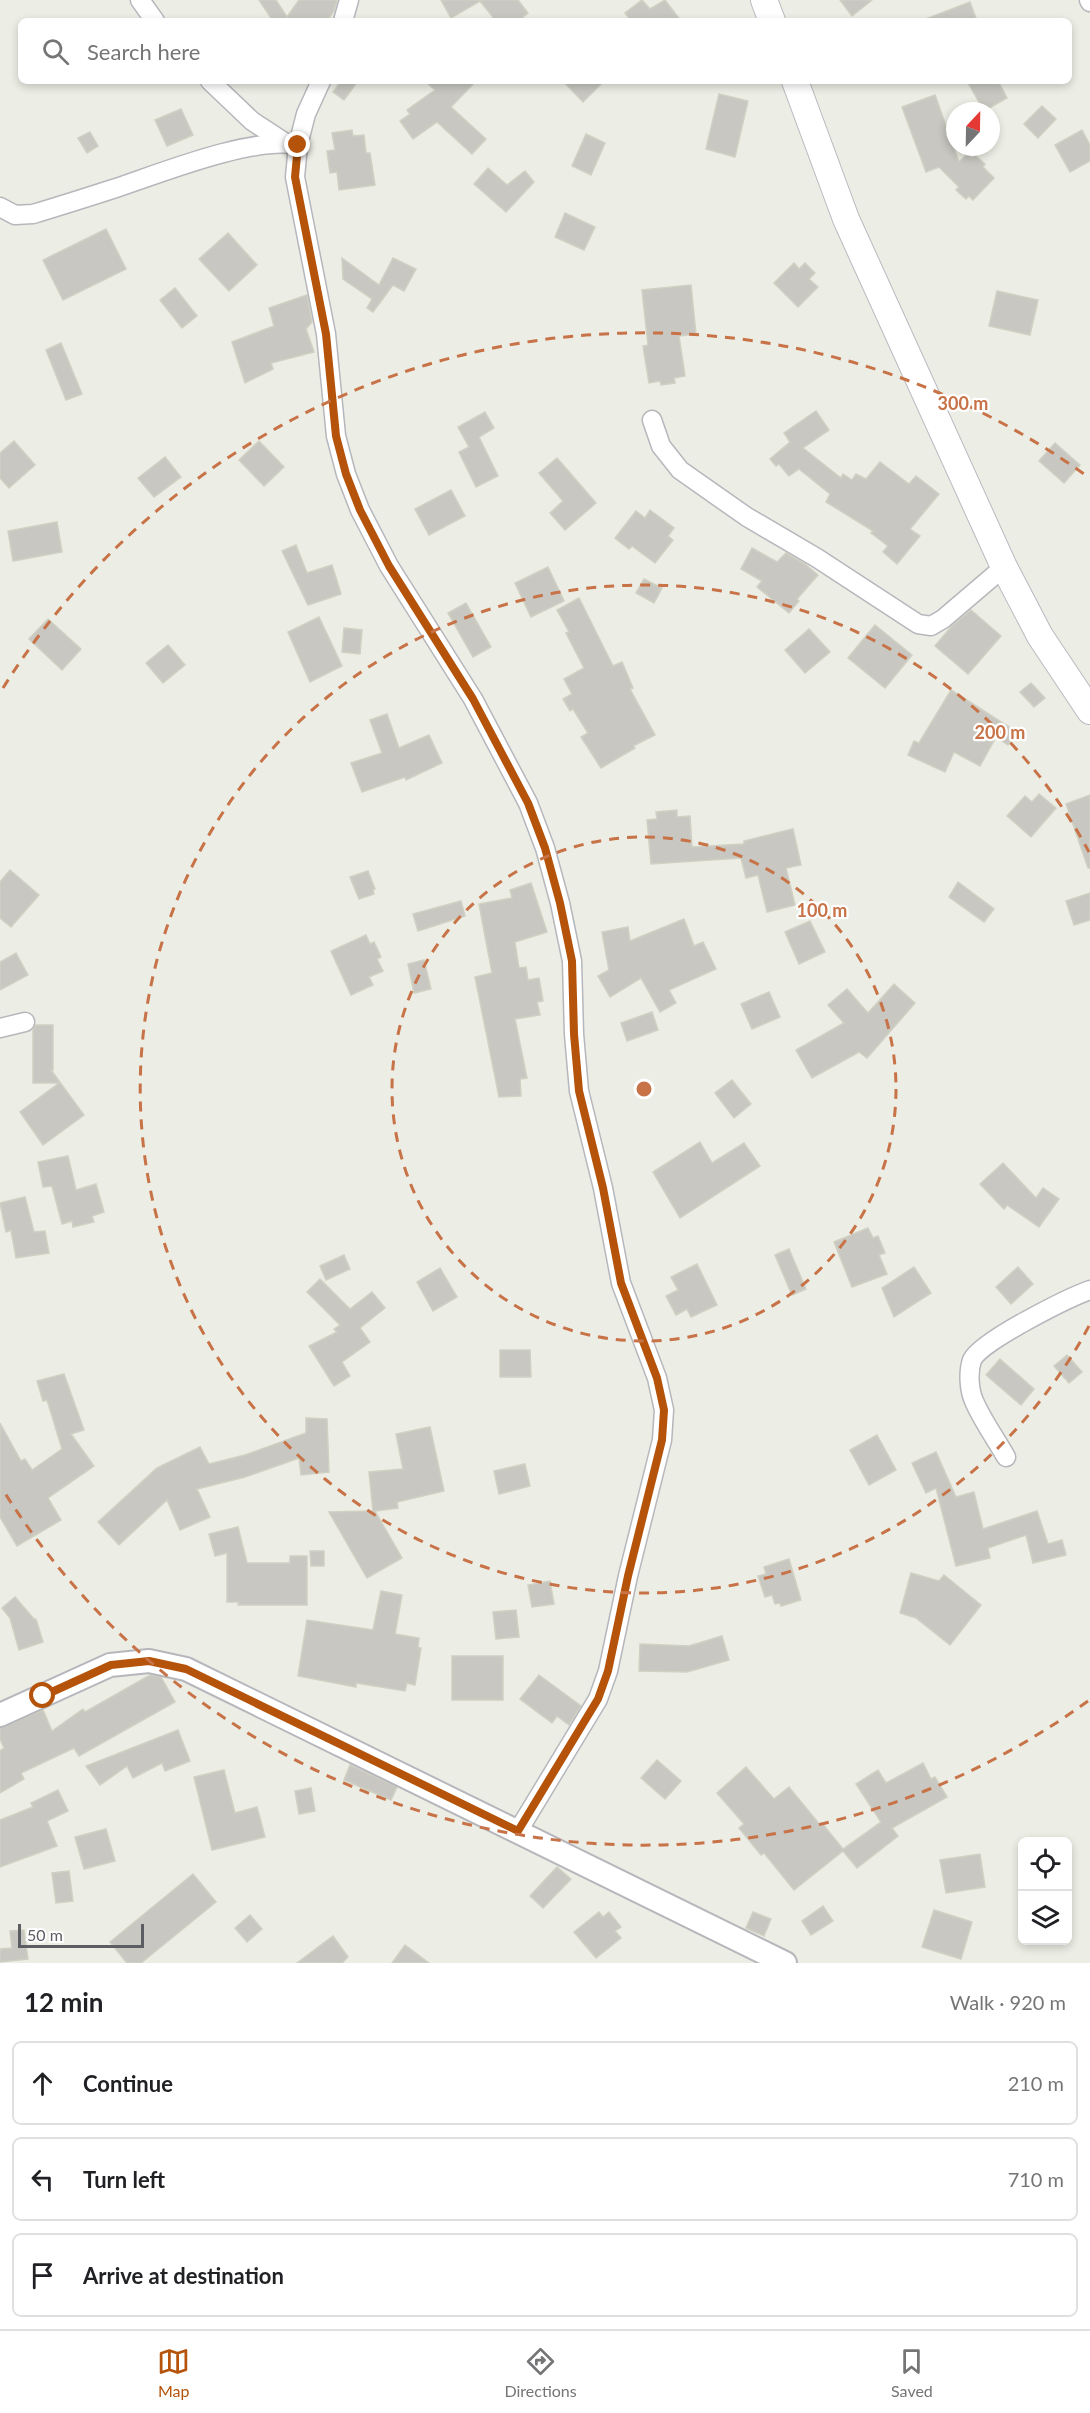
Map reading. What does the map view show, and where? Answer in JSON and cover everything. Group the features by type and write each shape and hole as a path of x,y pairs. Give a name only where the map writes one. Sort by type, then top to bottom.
{"main road":[{"path":"764,0 771,18"},
{"path":"796,84 846,219 1004,567 1040,636 1086,698"}],"street":[{"path":"140,0 153,18"},
{"path":"344,18 349,0"},
{"path":"213,84 252,121 291,143"},
{"path":"320,84 291,143 295,177 326,334 336,436 346,474 360,510 389,566 473,699 528,803 545,848 560,903 572,961 574,1034 579,1091 603,1188 621,1283 657,1378 664,1410 662,1440 628,1576 608,1671 598,1699 518,1831"},
{"path":"0,207 15,214 33,214 185,165 253,147 291,143"},
{"path":"652,420 661,446 680,470 747,516 817,558 918,624 931,626 943,619 1004,567"},
{"path":"0,1028 25,1022"},
{"path":"1006,1457 973,1400 969,1373 973,1359 982,1349 1014,1329 1090,1290"},
{"path":"0,1715 111,1665 149,1661 186,1669 518,1831 776,1961"}],"building":[{"path":"259,0 276,0 287,17 299,0 337,0 329,18 271,18"},
{"path":"441,0 518,0 528,13 522,18 494,18 480,1 451,18"},
{"path":"642,0 650,9 665,0 679,18 629,18 625,13"},
{"path":"840,0 872,0 852,16"},
{"path":"970,2 976,18 928,18"},
{"path":"339,84 356,84 344,100 333,92"},
{"path":"428,84 473,84 451,107 486,139 472,154 437,122 413,139 400,121 410,114 407,110 435,90"},
{"path":"566,84 601,84 583,102"},
{"path":"969,84 1000,84 1007,98 1000,102 979,102"},
{"path":"719,94 748,101 735,157 706,149"},
{"path":"935,95 946,126 946,156 957,156 959,162 965,156 972,158 976,156 985,164 983,167 994,178 973,200 969,196 966,199 956,190 959,187 939,167 926,172 902,107"},
{"path":"1042,106 1056,119 1038,138 1024,124"},
{"path":"181,109 193,135 167,146 155,120"},
{"path":"352,130 353,136 364,135 366,153 370,153 375,185 339,190 337,172 330,173 327,151 335,150 332,133"},
{"path":"1082,130 1090,145 1090,161 1070,172 1055,145"},
{"path":"90,132 98,146 87,153 78,138"},
{"path":"586,134 605,143 591,175 572,166"},
{"path":"488,168 507,185 525,171 534,182 506,212 474,184"},
{"path":"565,213 595,227 584,250 555,237"},
{"path":"106,229 126,269 63,300 43,260"},
{"path":"228,233 257,265 229,291 199,259"},
{"path":"342,258 379,285 393,258 416,269 404,291 393,285 373,312 367,308 372,299 343,279"},
{"path":"794,263 799,269 805,263 815,273 809,279 818,287 798,307 774,283"},
{"path":"691,285 696,334 679,336 685,376 674,378 675,383 661,385 660,381 649,383 643,346 648,345 642,290"},
{"path":"175,288 197,316 182,328 160,300"},
{"path":"997,291 1038,300 1030,335 989,326"},
{"path":"307,295 312,322 306,329 314,352 271,363 273,369 245,383 232,342 274,326 269,308"},
{"path":"61,343 82,394 66,400 46,350"},
{"path":"816,411 829,430 803,448 841,478 843,474 852,480 856,474 866,479 880,462 909,484 916,476 939,494 910,529 920,536 897,564 883,552 888,546 871,533 873,531 826,502 830,494 799,469 789,476 779,464 776,466 770,459 790,442 784,433"},
{"path":"485,412 494,428 479,437 498,476 476,487 459,452 469,447 458,427"},
{"path":"14,441 35,465 9,488 0,478 0,453"},
{"path":"259,441 284,467 264,486 239,460"},
{"path":"1055,443 1080,465 1064,483 1039,461"},
{"path":"165,457 181,477 154,497 138,478"},
{"path":"557,458 596,503 565,530 550,513 563,501 539,473"},
{"path":"451,490 465,516 429,535 415,509"},
{"path":"650,510 674,528 668,536 673,540 655,563 632,546 629,549 615,538 636,511 645,518"},
{"path":"57,522 62,552 13,561 8,531"},
{"path":"296,545 307,573 332,565 341,594 308,605 282,551"},
{"path":"752,548 777,562 786,553 818,575 797,599 799,601 789,613 757,587 762,581 741,569"},
{"path":"548,567 564,601 531,617 515,583"},
{"path":"644,579 662,588 654,603 636,593"},
{"path":"579,598 613,666 622,662 633,688 630,689 655,735 633,746 635,748 601,768 581,737 588,733 573,709 570,711 563,699 572,694 564,679 584,668 557,610"},
{"path":"466,603 491,647 473,657 448,613"},
{"path":"971,610 1001,636 968,674 935,646 951,627"},
{"path":"319,617 342,666 310,682 288,632"},
{"path":"48,619 81,649 62,670 29,639"},
{"path":"875,625 912,655 885,688 848,658"},
{"path":"344,628 362,630 360,654 342,652"},
{"path":"809,629 830,652 805,673 785,650"},
{"path":"168,645 185,665 163,683 146,663"},
{"path":"1031,683 1045,698 1034,707 1020,692"},
{"path":"951,690 1017,732 1008,745 996,737 980,766 954,752 945,772 908,755 914,741 919,743"},
{"path":"387,714 399,748 429,735 442,763 406,780 405,777 362,792 351,763 382,753 370,720"},
{"path":"1039,794 1056,808 1031,837 1007,816 1025,796 1032,802"},
{"path":"1090,795 1090,868 1088,868 1066,804"},
{"path":"677,810 677,817 690,816 692,847 744,844 744,841 793,829 801,865 786,868 795,905 767,912 758,875 746,878 741,858 651,864 647,820 657,819 656,812"},
{"path":"10,870 39,895 11,927 0,918 0,882"},
{"path":"368,871 375,889 374,894 359,899 350,877"},
{"path":"958,882 994,909 984,922 949,897"},
{"path":"531,883 547,932 515,942 519,968 526,967 528,980 539,978 543,1001 537,1002 540,1015 515,1019 527,1078 520,1079 521,1096 499,1097 475,977 492,973 479,904 512,898 510,890"},
{"path":"1090,893 1090,920 1074,925 1066,901"},
{"path":"461,901 465,916 418,931 413,914"},
{"path":"684,919 694,946 703,942 716,969 669,990 676,1003 660,1012 641,978 610,997 598,976 609,970 602,932 628,927 630,941"},
{"path":"810,921 825,952 799,964 785,932"},
{"path":"366,935 370,944 374,942 381,957 377,959 383,971 369,977 373,985 351,995 331,951"},
{"path":"16,953 28,975 0,990 0,962"},
{"path":"424,960 431,989 414,993 408,964"},
{"path":"894,984 915,1003 867,1058 859,1052 812,1078 796,1050 844,1023 828,1005 847,989 868,1013"},
{"path":"769,992 780,1017 752,1029 741,1004"},
{"path":"652,1012 658,1030 627,1041 621,1023"},
{"path":"36,1025 53,1025 53,1070 51,1070 84,1115 43,1145 20,1112 59,1083 33,1083 33,1030"},
{"path":"732,1080 751,1104 734,1118 715,1093"},
{"path":"700,1142 712,1163 744,1143 760,1166 680,1218 653,1172"},
{"path":"68,1156 76,1190 96,1184 104,1212 92,1216 94,1222 73,1227 72,1221 62,1224 52,1186 43,1187 38,1162"},
{"path":"1003,1163 1036,1198 1043,1188 1059,1199 1039,1227 1007,1205 1004,1209 980,1184"},
{"path":"25,1197 34,1232 45,1231 49,1253 16,1258 11,1230 6,1232 0,1203"},
{"path":"868,1228 873,1238 878,1236 885,1253 879,1255 887,1274 852,1287 834,1242"},
{"path":"789,1249 806,1289 792,1295 775,1255"},
{"path":"344,1255 350,1269 326,1280 320,1266"},
{"path":"697,1264 717,1305 691,1317 687,1309 676,1315 666,1296 678,1290 671,1277"},
{"path":"914,1267 931,1293 894,1317 882,1288"},
{"path":"1018,1267 1033,1284 1011,1304 996,1287"},
{"path":"440,1268 457,1297 433,1311 417,1282"},
{"path":"320,1279 350,1309 372,1292 385,1308 360,1328 370,1342 342,1362 350,1376 334,1386 309,1346 337,1332 334,1329 340,1325 307,1292"},
{"path":"500,1350 530,1350 531,1377 500,1377"},
{"path":"1067,1355 1082,1372 1069,1383 1054,1366"},
{"path":"1000,1359 1034,1389 1021,1405 986,1375"},
{"path":"64,1374 84,1430 71,1434 94,1466 48,1498 61,1520 17,1546 0,1517 0,1423 21,1461 25,1459 32,1470 62,1449 47,1400 43,1401 37,1381"},
{"path":"306,1418 327,1419 329,1472 301,1475 299,1458 245,1477 197,1489 210,1517 180,1530 167,1500 119,1545 98,1522 157,1468 200,1447 209,1464 245,1455 306,1433"},
{"path":"430,1427 444,1491 397,1502 398,1508 375,1511 402,1558 367,1578 329,1512 373,1511 369,1472 403,1469 396,1434"},
{"path":"877,1435 896,1470 869,1485 850,1450"},
{"path":"936,1452 956,1497 974,1492 983,1529 1037,1511 1048,1544 1062,1540 1066,1555 1033,1563 1026,1535 988,1548 990,1558 956,1566 936,1488 926,1493 912,1463"},
{"path":"525,1464 530,1486 499,1494 494,1471"},
{"path":"238,1527 247,1563 290,1563 290,1556 307,1556 307,1605 238,1605 239,1602 227,1602 227,1553 215,1556 209,1534"},
{"path":"310,1551 324,1551 324,1566 311,1566"},
{"path":"789,1559 801,1600 781,1606 780,1603 775,1604 772,1595 765,1597 758,1576 766,1574 764,1567"},
{"path":"911,1573 939,1581 944,1575 981,1605 950,1645 916,1618 900,1613"},
{"path":"550,1581 554,1604 532,1607 528,1585"},
{"path":"381,1591 402,1595 395,1634 419,1638 418,1648 421,1648 415,1685 407,1683 405,1691 356,1683 356,1687 298,1676 307,1620 373,1630"},
{"path":"15,1597 36,1619 43,1642 19,1650 10,1618 2,1608"},
{"path":"516,1610 519,1637 496,1639 493,1612"},
{"path":"722,1636 729,1660 687,1672 639,1671 640,1644 689,1646"},
{"path":"452,1656 503,1656 503,1700 452,1700"},
{"path":"150,1675 161,1677 175,1702 79,1756 74,1748 21,1773 24,1779 0,1793 0,1751 4,1748 0,1739 0,1728 43,1710 52,1731 83,1709 85,1712"},
{"path":"539,1675 581,1706 569,1725 557,1716 552,1723 520,1699"},
{"path":"178,1730 190,1761 165,1771 162,1763 133,1778 127,1766 100,1785 86,1766"},
{"path":"657,1760 681,1781 665,1799 641,1778"},
{"path":"923,1763 931,1779 935,1777 947,1797 892,1828 898,1836 857,1868 843,1851 794,1890 764,1853 761,1855 739,1828 744,1824 717,1793 746,1767 774,1799 789,1787 843,1849 881,1822 856,1784 878,1770 886,1783"},
{"path":"350,1765 397,1787 391,1800 344,1780"},
{"path":"224,1770 235,1813 257,1807 265,1837 212,1850 194,1777"},
{"path":"311,1788 315,1811 299,1814 295,1791"},
{"path":"58,1790 68,1811 47,1821 57,1846 0,1867 0,1820 33,1807 31,1803"},
{"path":"106,1829 115,1861 84,1869 75,1837"},
{"path":"980,1854 985,1887 946,1893 940,1860"},
{"path":"557,1867 571,1879 543,1908 530,1896"},
{"path":"69,1871 73,1901 56,1903 52,1873"},
{"path":"193,1874 216,1902 141,1963 127,1963 110,1942"},
{"path":"823,1906 833,1921 811,1935 802,1921"},
{"path":"934,1910 972,1922 961,1959 922,1947"},
{"path":"599,1912 603,1917 609,1912 621,1927 615,1931 621,1938 596,1958 574,1932"},
{"path":"753,1912 771,1919 764,1936 746,1928"},
{"path":"250,1915 262,1929 247,1942 235,1928"},
{"path":"24,1930 28,1959 0,1962 0,1949 12,1948 10,1931"},
{"path":"333,1936 348,1957 342,1963 297,1963"},
{"path":"405,1945 429,1963 392,1963"}],"route":[{"path":"43,1696 111,1665 149,1661 186,1669 518,1831 598,1699 608,1671 628,1576 662,1440 664,1410 657,1378 621,1283 603,1188 579,1091 574,1034 572,961 560,903 545,848 528,803 473,699 389,566 360,510 346,474 336,436 326,334 295,177 298,145"}]}
